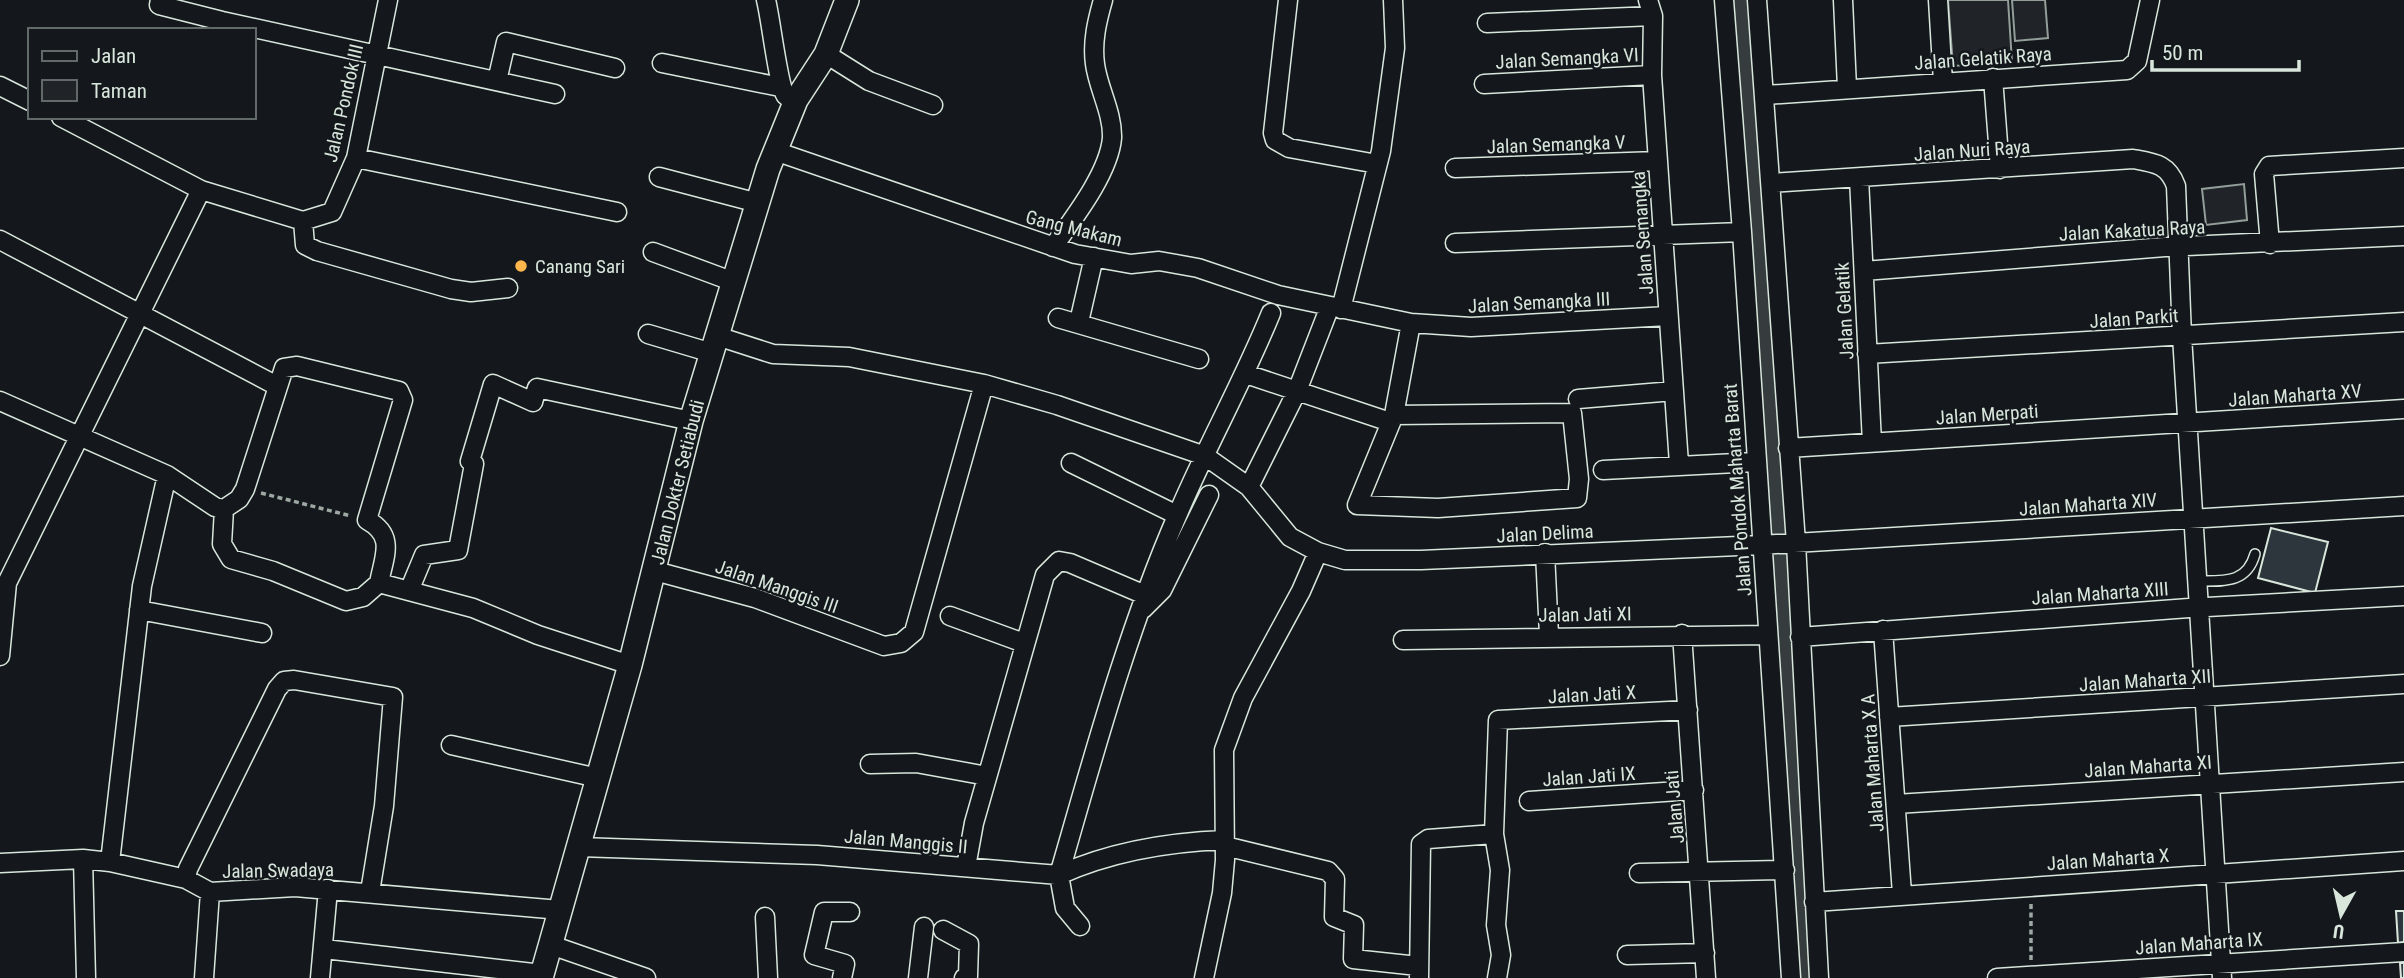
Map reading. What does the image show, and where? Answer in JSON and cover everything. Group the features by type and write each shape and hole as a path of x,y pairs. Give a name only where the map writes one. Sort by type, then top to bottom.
{"street":[{"name":"Jalan Pondok III","path":"303,221 332,212 356,158 388,0"},
{"path":"662,63 788,93 766,0"},
{"name":"Jalan Dokter Setiabudi","path":"542,976 630,665 691,421 775,151 788,93 826,54 847,0"},
{"path":"1054,247 1107,159 1112,137 1095,65 1094,44 1103,0"},
{"path":"1288,0 1273,133 1275,140 1289,148 1377,164"},
{"path":"1249,487 1336,308 1381,151 1395,48 1393,0"},
{"name":"Jalan Pondok Maharta Barat","path":"1724,0 1742,232 1755,462 1780,544 1800,637 1819,978"},
{"name":"Jalan Pondok Maharta Barat","path":"1757,0 1766,95 1788,448 1780,544 1767,635 1791,978"},
{"path":"1843,0 1847,88"},
{"path":"1938,0 1943,82"},
{"name":"Jalan Gelatik Raya","path":"1766,95 2108,72 2133,66 2137,61 2150,0"},
{"path":"160,2 222,22 251,28"},
{"path":"1487,23 1651,8"},
{"name":"Jalan Semangka","path":"1651,8 1652,75 1679,464"},
{"path":"256,29 555,94"},
{"path":"497,81 506,42 615,68"},
{"path":"826,54 869,82 933,105"},
{"name":"Jalan Semangka VI","path":"1485,84 1652,75"},
{"path":"1993,78 2000,169"},
{"path":"0,86 28,100"},
{"path":"65,119 201,190 303,221 305,244 317,251 451,289 483,291 509,288"},
{"name":"Gang Makam","path":"775,151 1054,247 1132,264 1159,261 1198,268 1278,295 1411,323"},
{"path":"356,158 617,212"},
{"path":"2270,244 2264,174 2269,166 2404,158"},
{"name":"Jalan Nuri Raya","path":"1771,183 2133,159 2163,166 2172,174 2176,186 2178,247"},
{"name":"Jalan Semangka V","path":"1455,168 1658,162"},
{"path":"659,177 758,203"},
{"name":"Jalan Gelatik","path":"1859,177 1872,443"},
{"path":"0,656 7,583 201,190"},
{"path":"1455,243 1742,232"},
{"name":"Jalan Kakatua Raya","path":"1864,271 2178,247 2404,236"},
{"path":"0,240 276,386"},
{"path":"2178,247 2222,970"},
{"path":"653,252 734,282"},
{"path":"1079,323 1094,257"},
{"path":"1080,926 1065,908 1059,875 1139,613 1177,515 1246,374 1271,313"},
{"name":"Jalan Semangka III","path":"1411,323 1471,327 1668,316"},
{"path":"1058,318 1199,359"},
{"name":"Jalan Parkit","path":"1867,354 2404,322"},
{"path":"1246,374 1392,418 1572,413 1579,478 1577,498 1438,508 1357,505 1392,418 1411,323"},
{"name":"Jalan Delima","path":"648,334 773,354 849,357 984,384 1057,405 1205,456 1249,487 1290,537 1318,552 1345,560 1375,561 1780,544"},
{"path":"0,401 80,434 167,475 215,507 224,509 239,499 245,489 284,368 297,366 399,391 402,395 403,400 367,520 381,528 386,538 379,583 363,597 346,601 273,571 231,559 222,544 224,509"},
{"path":"409,591 424,555 458,550 474,464 470,461 493,384 533,402 537,388 691,421"},
{"name":"Jalan Manggis III","path":"655,570 755,598 884,646 901,643 914,632 984,384"},
{"path":"1578,399 1674,391"},
{"name":"Jalan Maharta XV","path":"2188,423 2404,410"},
{"name":"Jalan Merpati","path":"1788,448 2188,423"},
{"path":"1603,470 1755,462"},
{"path":"1071,463 1177,515"},
{"path":"110,862 139,610 167,475"},
{"path":"1139,613 1162,590 1209,495"},
{"name":"Jalan Maharta XIV","path":"1780,544 2404,506"},
{"path":"1204,978 1222,893 1225,843 1224,750 1243,698 1301,591 1318,552"},
{"path":"1545,553 1549,635"},
{"path":"966,867 987,776 1045,575 1059,561 1102,575 1145,595"},
{"path":"379,583 473,608 538,635 630,665"},
{"name":"Jalan Maharta XIII","path":"1800,637 2404,596"},
{"path":"139,610 262,633"},
{"path":"950,616 1024,643"},
{"name":"Jalan Maharta X A","path":"1883,630 1902,894"},
{"name":"Jalan Jati","path":"1682,634 1706,978"},
{"name":"Jalan Jati XI","path":"1403,640 1549,635 1767,635"},
{"path":"186,879 188,869 277,688 284,681 293,680 393,697 384,806 370,892"},
{"name":"Jalan Maharta XII","path":"1889,717 2404,684"},
{"name":"Jalan Jati X","path":"1494,834 1498,720 1688,710"},
{"path":"451,745 598,778"},
{"path":"870,764 916,764 987,776"},
{"name":"Jalan Maharta XI","path":"1896,804 2404,772"},
{"name":"Jalan Jati IX","path":"1529,801 1694,790"},
{"path":"1418,972 1421,844 1428,839 1494,834 1500,870 1496,925 1501,955 1497,978"},
{"name":"Jalan Manggis II","path":"579,847 817,855 1059,875 1088,862 1197,841 1225,843 1328,871 1335,879 1334,917 1354,925 1353,959 1418,972"},
{"path":"83,859 86,978"},
{"name":"Jalan Swadaya","path":"0,863 83,859 110,862 186,879 210,892 295,887 560,910"},
{"name":"Jalan Maharta X","path":"1814,902 2404,861"},
{"path":"1639,873 1785,870"},
{"path":"320,978 328,889"},
{"path":"204,978 210,892"},
{"path":"842,978 845,964 814,955 824,912 850,912"},
{"path":"765,917 768,978"},
{"path":"918,978 924,927"},
{"path":"943,930 969,944 968,976 964,978"},
{"path":"551,945 646,978"},
{"path":"324,949 542,976"},
{"name":"Jalan Maharta IX","path":"1997,978 2222,970 2404,952"},
{"path":"1626,955 1705,953"}],"lane":[{"path":"2199,581 2236,579 2252,566 2255,554"}],"path":[{"path":"245,489 367,520"},
{"path":"2030,976 2031,885"}],"green space":[{"path":"1948,0 2008,0 2012,62 1953,66"},
{"path":"2012,0 2045,0 2048,38 2015,41"},
{"path":"2244,184 2247,220 2206,225 2202,189"}],"building":[{"path":"2271,528 2328,542 2315,593 2258,578"},
{"path":"2396,911 2404,911 2404,942 2398,943"},
{"path":"2400,963 2404,963 2404,978 2401,978"}],"waterway":[{"path":"1743,0 1774,413 1807,978"}],"place":[{"name":"Canang Sari","path":"521,266"}]}
